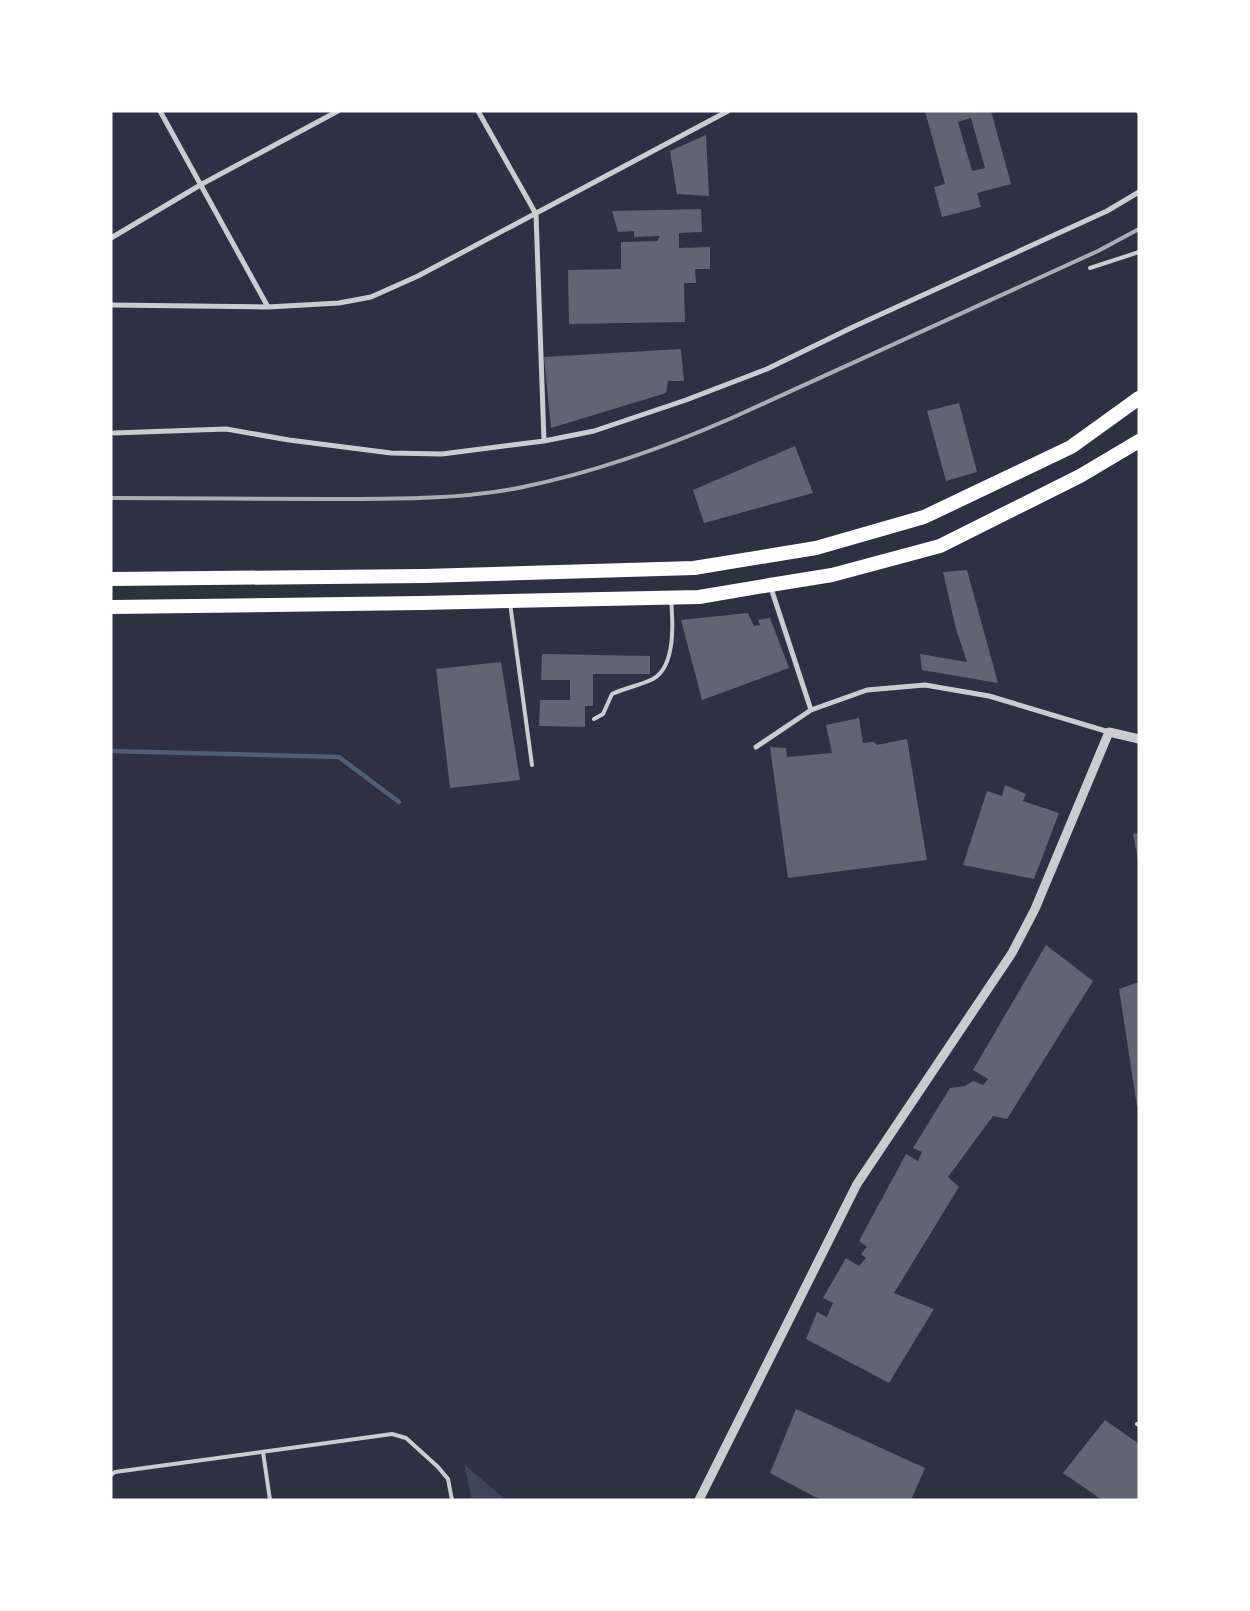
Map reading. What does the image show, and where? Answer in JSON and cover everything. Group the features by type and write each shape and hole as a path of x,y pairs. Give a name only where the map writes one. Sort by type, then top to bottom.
{"highway":[{"path":"111,579 424,576 694,568 816,548 924,517 1071,447 1139,398"},
{"path":"111,607 699,597 832,575 940,546 1080,476 1139,441"}],"street":[{"path":"160,111 268,306"},
{"path":"111,238 202,184 338,111"},
{"path":"478,111 536,214 544,441"},
{"path":"111,306 268,306 340,302 371,297 418,276 728,111"},
{"path":"113,433 226,429 289,440 390,453 442,454 544,441 594,431 686,400 766,369 853,327 1107,211 1139,192"},
{"path":"770,585 811,710"},
{"path":"756,747 811,710 868,690 925,685 989,696 1109,732 1139,739"},
{"path":"699,1500 857,1184 1012,953 1035,909 1109,732"}],"lane":[{"path":"1090,268 1139,252"},
{"path":"594,719 603,714 612,694 654,679 664,667 674,631 671,597"},
{"path":"510,601 532,765"},
{"path":"111,1475 115,1472 392,1434 400,1435 448,1479 452,1500"},
{"path":"263,1452 270,1500"}],"shaded area":[{"path":"464,1464 506,1500 472,1500"}],"building":[{"path":"925,111 991,111 1011,184 977,193 981,207 942,217 934,187 945,184","holes":["971,118 985,168 972,171 958,122"]},
{"path":"706,135 709,196 677,194 670,151"},
{"path":"701,209 702,232 679,233 679,248 710,247 710,269 695,269 696,283 684,283 685,322 569,324 568,270 621,269 621,242 657,241 660,236 634,237 634,231 618,232 612,211"},
{"path":"681,349 684,381 668,381 666,393 551,428 544,357"},
{"path":"959,403 977,472 946,481 927,411"},
{"path":"795,446 813,493 704,523 693,490"},
{"path":"967,570 998,683 922,670 920,654 967,662 956,629 943,572"},
{"path":"748,613 754,626 760,625 758,620 770,618 789,668 702,700 681,620"},
{"path":"542,654 650,656 650,674 593,674 593,706 585,706 585,727 539,726 540,700 570,700 570,680 541,680"},
{"path":"501,662 520,780 450,788 436,669"},
{"path":"859,718 863,743 874,742 877,745 907,739 927,860 788,878 770,747 786,748 787,757 832,753 826,725"},
{"path":"1005,785 1026,794 1023,801 1059,813 1034,879 963,865 987,791 1002,796"},
{"path":"1139,833 1139,859 1138,860 1133,834"},
{"path":"1046,945 1093,981 1007,1119 993,1116 948,1177 959,1187 894,1293 934,1309 889,1383 806,1339 817,1312 827,1317 833,1303 823,1298 846,1258 859,1266 866,1258 861,1254 867,1247 859,1241 906,1154 918,1161 922,1152 913,1148 950,1088 965,1086 973,1081 983,1085 988,1079 973,1070"},
{"path":"1139,982 1139,1105 1137,1106 1119,989"},
{"path":"796,1409 925,1468 911,1500 825,1500 815,1497 770,1473"},
{"path":"1105,1420 1139,1444 1139,1500 1102,1500 1063,1473"}],"waterway":[{"path":"111,751 339,757 399,802"}],"railway":[{"path":"111,498 351,499 450,497 523,487 577,474 656,448 734,417 1098,251 1139,229"}]}
